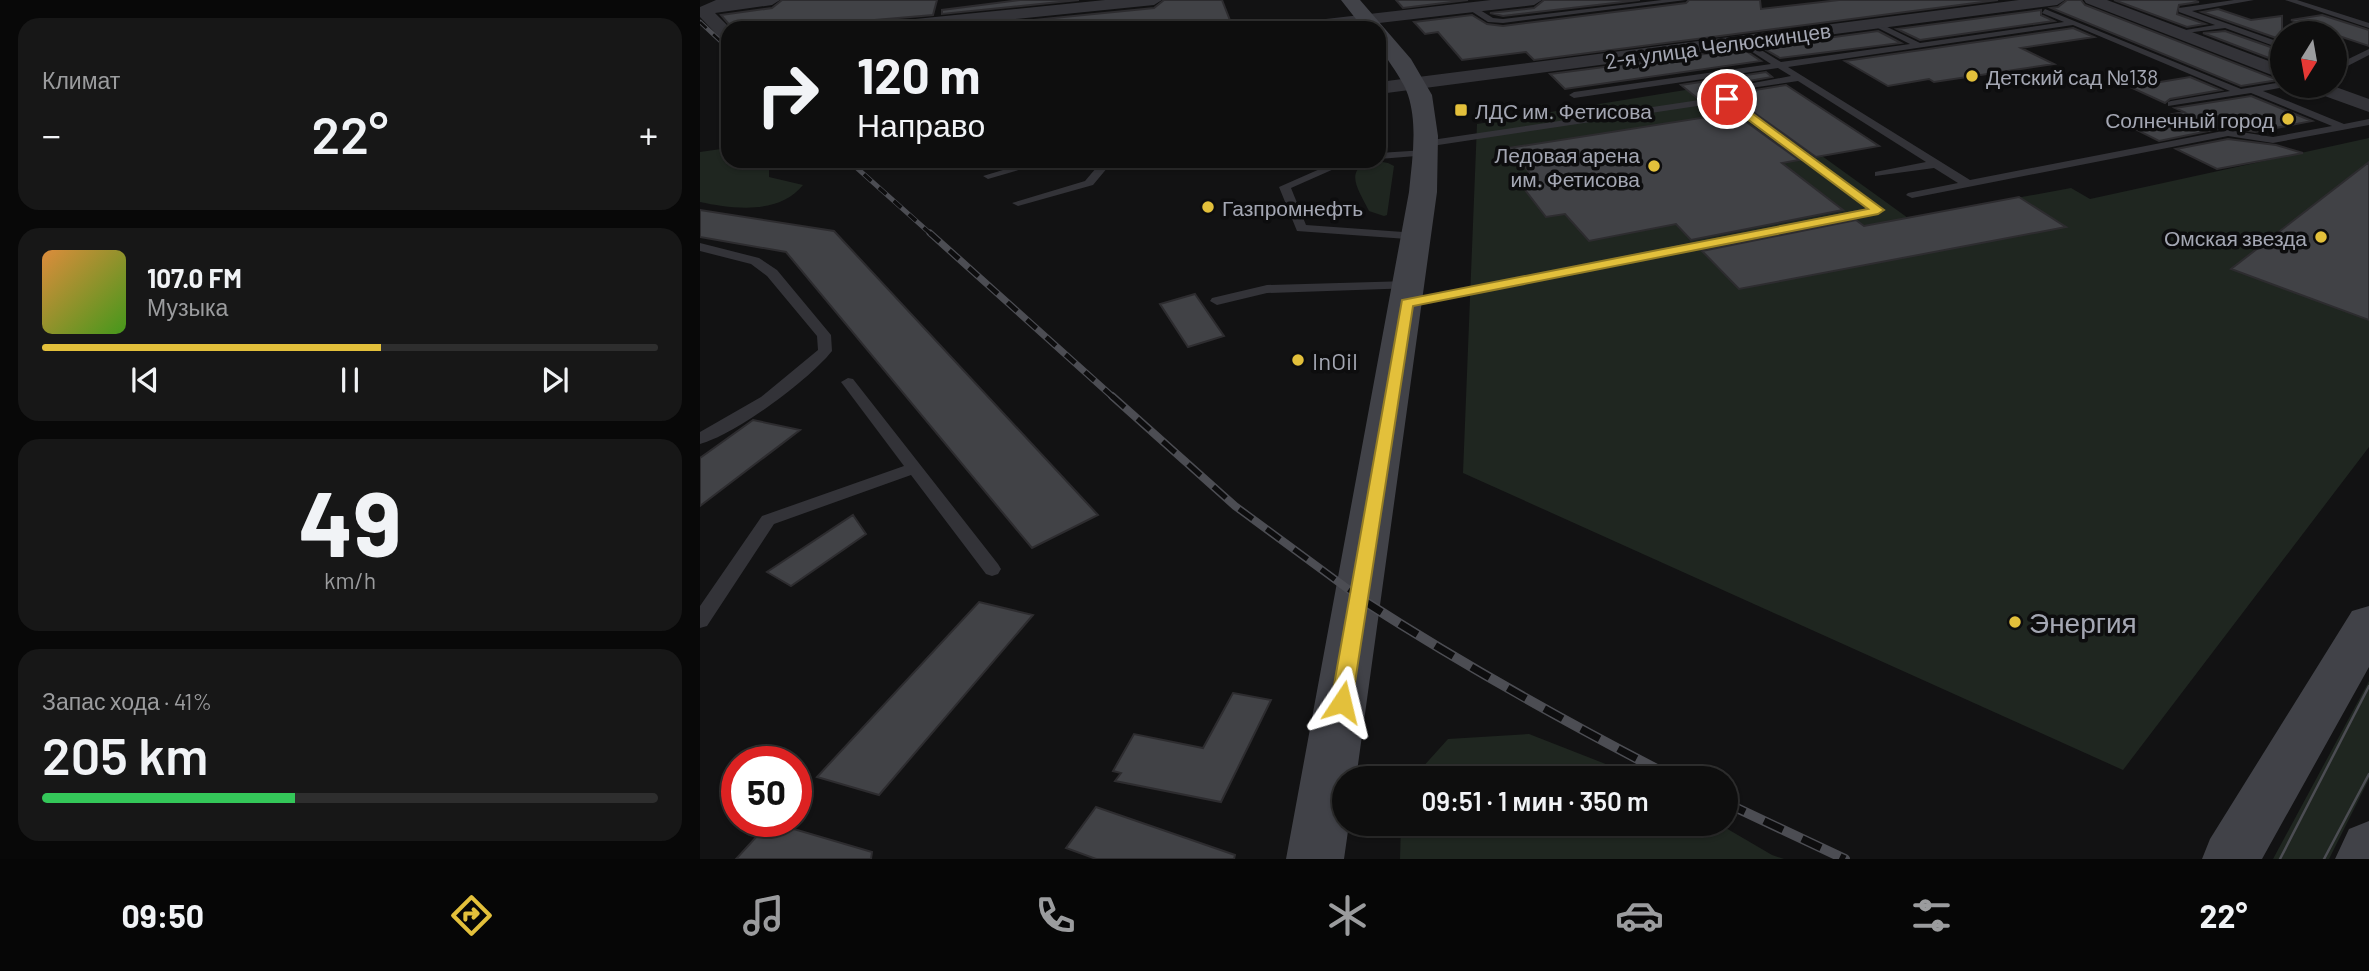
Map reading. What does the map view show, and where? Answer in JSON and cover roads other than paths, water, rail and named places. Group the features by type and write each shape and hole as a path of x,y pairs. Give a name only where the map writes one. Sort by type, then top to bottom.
{"main road":[{"path":"1350,0 1368,21"},
{"path":"1315,859 1408,294 1425,149 1424,114 1398,86 1386,58"},
{"path":"2231,859 2369,624"},
{"path":"2364,859 2369,848"}],"street":[{"path":"721,30 704,11 723,2 772,0"},
{"path":"945,21 1154,0"},
{"path":"1386,24 1473,4 1534,0"},
{"path":"2092,0 2270,68"},
{"name":"2-я улица Челюскинцев","path":"1398,86 1877,24 2051,6"},
{"path":"2347,98 2369,106"}],"lane":[{"path":"1473,4 1491,20 1503,21 1682,0"},
{"path":"2217,0 2227,3"},
{"path":"2250,0 2182,10 2270,42"},
{"path":"2289,0 2369,26"},
{"path":"2051,6 2073,23 2240,92"},
{"path":"1574,94 2073,23"},
{"path":"1877,24 1918,45"},
{"path":"2178,32 2225,25"},
{"path":"1743,42 1968,184"},
{"path":"2347,62 2369,52"},
{"path":"1737,87 1800,78"},
{"path":"2171,104 2270,87"},
{"path":"2252,90 2343,127"},
{"path":"1217,301 1267,289 1408,294 1878,210 1727,99 1386,155"},
{"path":"1912,195 2228,133 2273,140 2369,122"},
{"path":"1879,174 1936,164"},
{"path":"988,176 1018,168"},
{"path":"1018,203 1089,183 1102,168"},
{"path":"1330,168 1284,187 1301,228 1416,236"},
{"path":"700,247 755,261 772,273 824,335 825,351 801,374 726,426 700,439"},
{"path":"848,382 992,569"},
{"path":"700,621 768,520 915,468"}],"tram line":[{"path":"2280,859 2369,686"},
{"path":"2324,859 2369,774"}],"railway":[{"path":"700,22 721,42"},
{"path":"857,168 932,235"},
{"path":"930,233 1114,398"},
{"path":"1112,396 1235,506 1366,602"},
{"path":"1366,602 1518,694 1651,766"},
{"path":"1738,809 1845,859"}],"place":[{"name":"Детский сад №138","path":"1972,76"},
{"name":"ЛДС им. Фетисова","path":"1461,110"},
{"name":"Солнечный город","path":"2288,119"},
{"name":"Ледовая арена им. Фетисова","path":"1654,166"},
{"name":"Газпромнефть","path":"1208,207"},
{"name":"Омская звезда","path":"2321,237"},
{"name":"InOil","path":"1298,360"},
{"name":"Энергия","path":"2015,622"}]}
